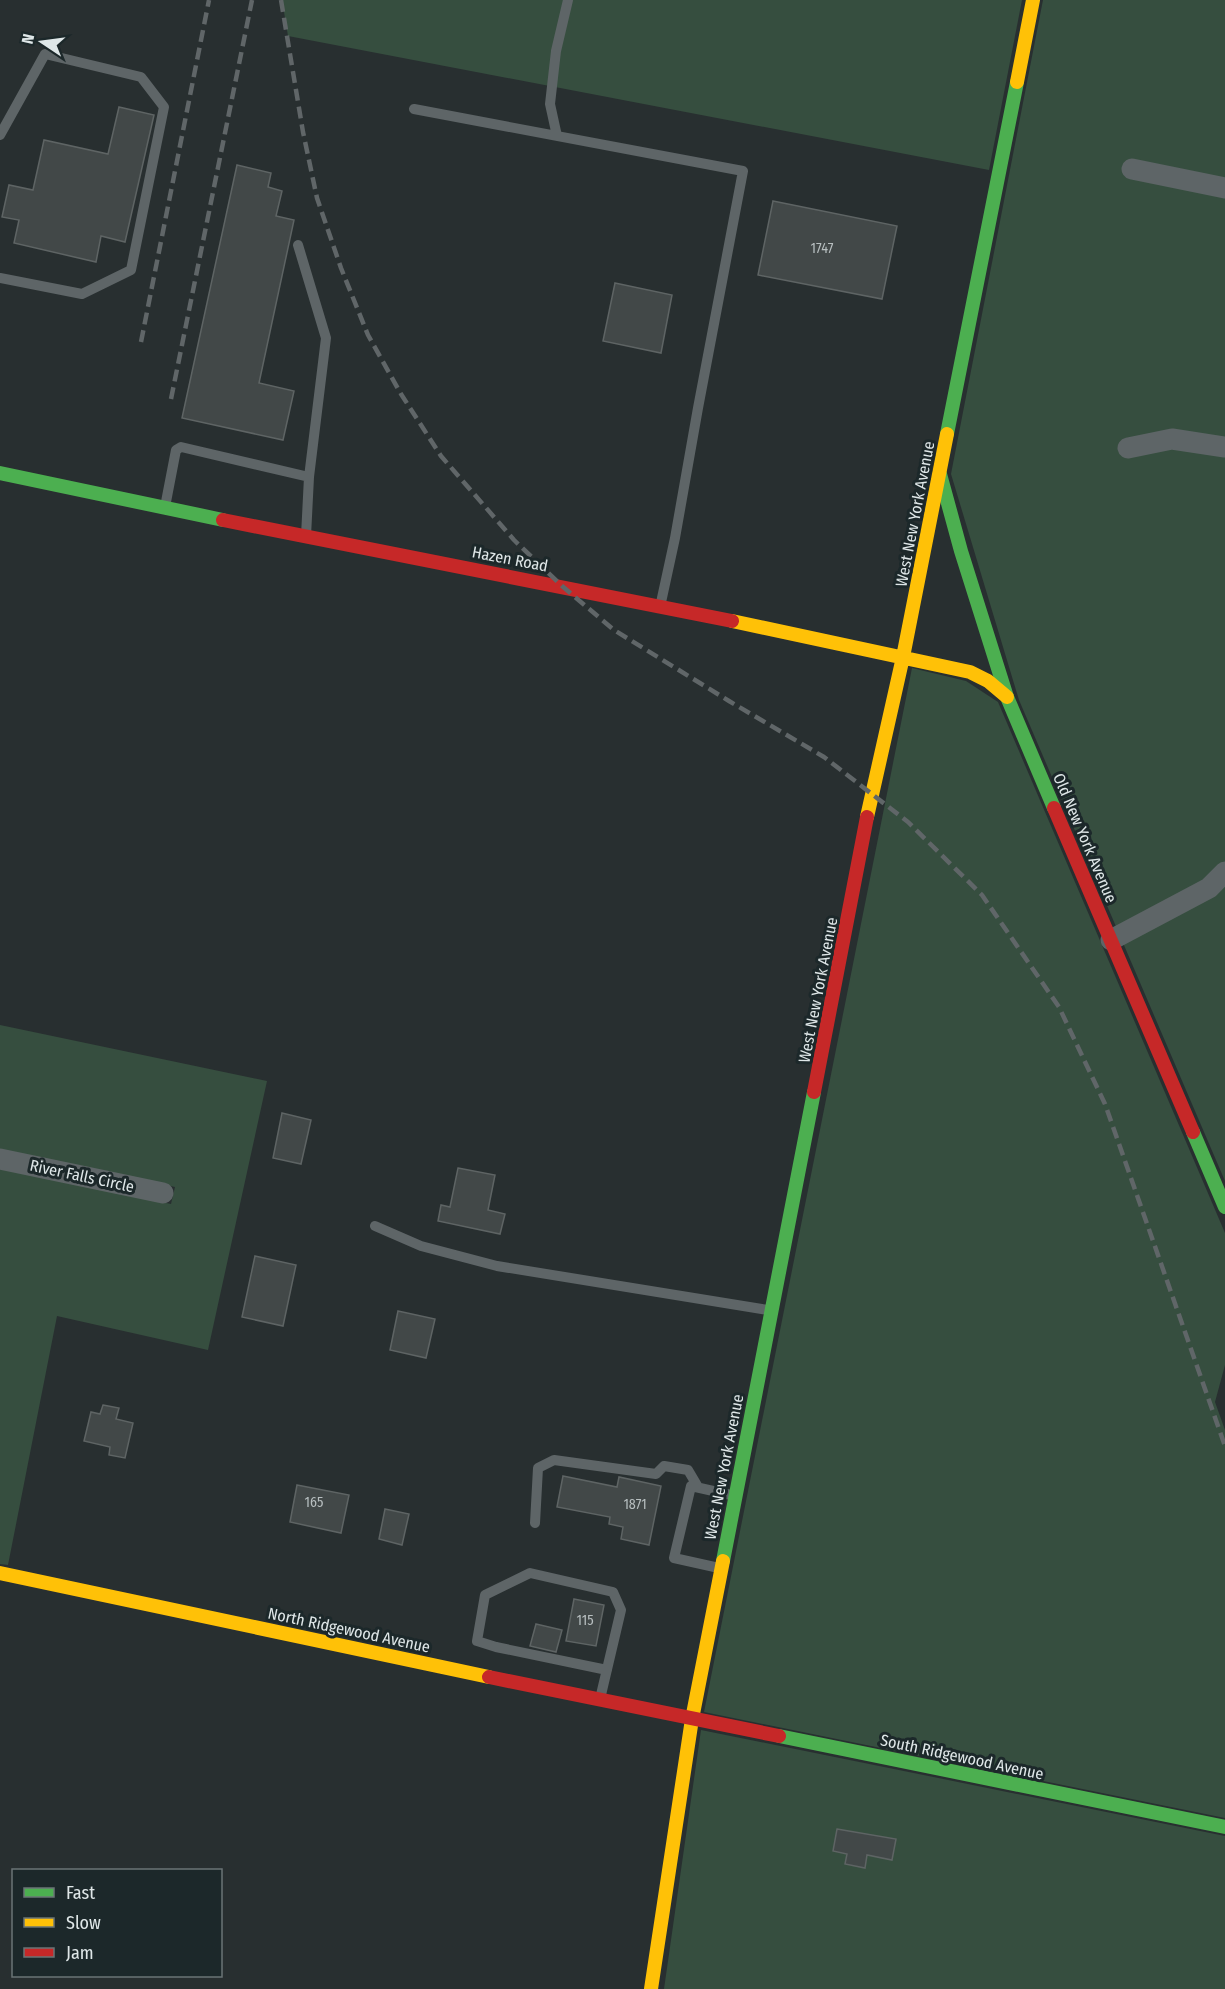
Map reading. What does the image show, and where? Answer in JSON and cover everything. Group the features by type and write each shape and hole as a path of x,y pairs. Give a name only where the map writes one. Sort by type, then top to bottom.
{"street":[{"name":"West New York Avenue","path":"651,1989 692,1719 872,793 903,657 1033,0"},
{"path":"1132,169 1225,188"},
{"path":"1128,447 1172,439 1225,447"},
{"name":"Hazen Road","path":"0,473 903,657 970,672 988,681 1007,697"},
{"name":"Old New York Avenue","path":"940,474 961,551 1007,697 1225,1207"},
{"path":"1111,940 1209,888 1225,872"},
{"name":"River Falls Circle","path":"0,1160 163,1193"},
{"name":"North Ridgewood Avenue","path":"0,1573 692,1719"},
{"name":"South Ridgewood Avenue","path":"692,1719 1225,1827"}],"lane":[{"path":"557,136 550,104 556,51 568,0"},
{"path":"0,135 45,54 141,77 164,107 131,270 82,294 0,278"},
{"path":"414,109 743,171 675,538 660,607"},
{"path":"298,245 326,338 309,477 306,536"},
{"path":"165,508 176,450 181,447 309,477"},
{"path":"375,1226 420,1246 497,1266 771,1311"},
{"path":"535,1523 538,1468 554,1461 656,1474 664,1466 688,1470 698,1487"},
{"path":"721,1569 674,1558 691,1486 735,1496"},
{"path":"600,1700 607,1670 621,1610 613,1592 530,1573 485,1595 477,1641 607,1670"}],"green space":[{"path":"282,0 1022,0 989,170 288,36"},
{"path":"1043,0 1225,0 1225,1181 1019,700 951,474"},
{"path":"912,668 966,681 998,702 1225,1233 1225,1365 1215,1402 1225,1430 1225,1818 704,1712"},
{"path":"0,1025 267,1081 208,1350 57,1316 8,1565 0,1564 0,1169 171,1204 175,1187 0,1150"},
{"path":"701,1730 1225,1836 1225,1989 664,1989"}],"building":[{"path":"119,107 154,115 125,242 101,236 96,262 14,243 19,220 2,217 9,185 33,190 44,140 108,154"},
{"path":"237,165 271,173 268,187 282,191 276,216 294,220 259,383 294,391 283,440 182,418"},
{"path":"773,201 897,226 882,299 758,275"},
{"path":"615,283 672,295 661,353 603,341"},
{"path":"282,1113 311,1120 301,1164 273,1158"},
{"path":"458,1168 495,1175 488,1210 505,1214 500,1234 438,1221 441,1205 450,1207"},
{"path":"255,1256 296,1265 283,1326 242,1317"},
{"path":"398,1311 435,1319 426,1358 390,1350"},
{"path":"103,1405 119,1408 116,1419 133,1423 125,1458 109,1455 110,1447 84,1441 91,1412 100,1414"},
{"path":"563,1476 617,1487 619,1477 661,1486 649,1545 621,1539 623,1527 609,1524 610,1517 557,1507"},
{"path":"297,1485 349,1495 341,1533 290,1522"},
{"path":"385,1509 409,1514 402,1545 379,1539"},
{"path":"574,1599 604,1605 596,1646 566,1641"},
{"path":"536,1624 562,1630 556,1652 530,1646"},
{"path":"837,1829 896,1839 892,1860 867,1855 865,1868 845,1864 847,1854 833,1851"}],"railway":[{"path":"141,342 209,0"},
{"path":"171,399 252,0"},
{"path":"281,0 303,132 317,198 341,268 368,335 401,394 441,456 514,540 562,586 614,630 824,757 908,822 982,895 1059,1007 1105,1104 1225,1446"}],"traffic: fast":[{"path":"947,434 1017,82"},
{"path":"0,473 223,520"},
{"path":"940,474 961,551 1007,697 1054,808"},
{"path":"723,1561 814,1092"},
{"path":"1193,1132 1225,1207"},
{"path":"779,1736 1225,1827"}],"traffic: slow":[{"path":"1017,82 1033,0"},
{"path":"867,817 903,657 947,434"},
{"path":"732,621 970,672 988,681 1007,697"},
{"path":"651,1989 692,1719 723,1561"},
{"path":"0,1573 489,1677"}],"traffic: jam":[{"path":"223,520 732,621"},
{"path":"1054,808 1193,1132"},
{"path":"814,1092 867,817"},
{"path":"489,1677 779,1736"}]}
